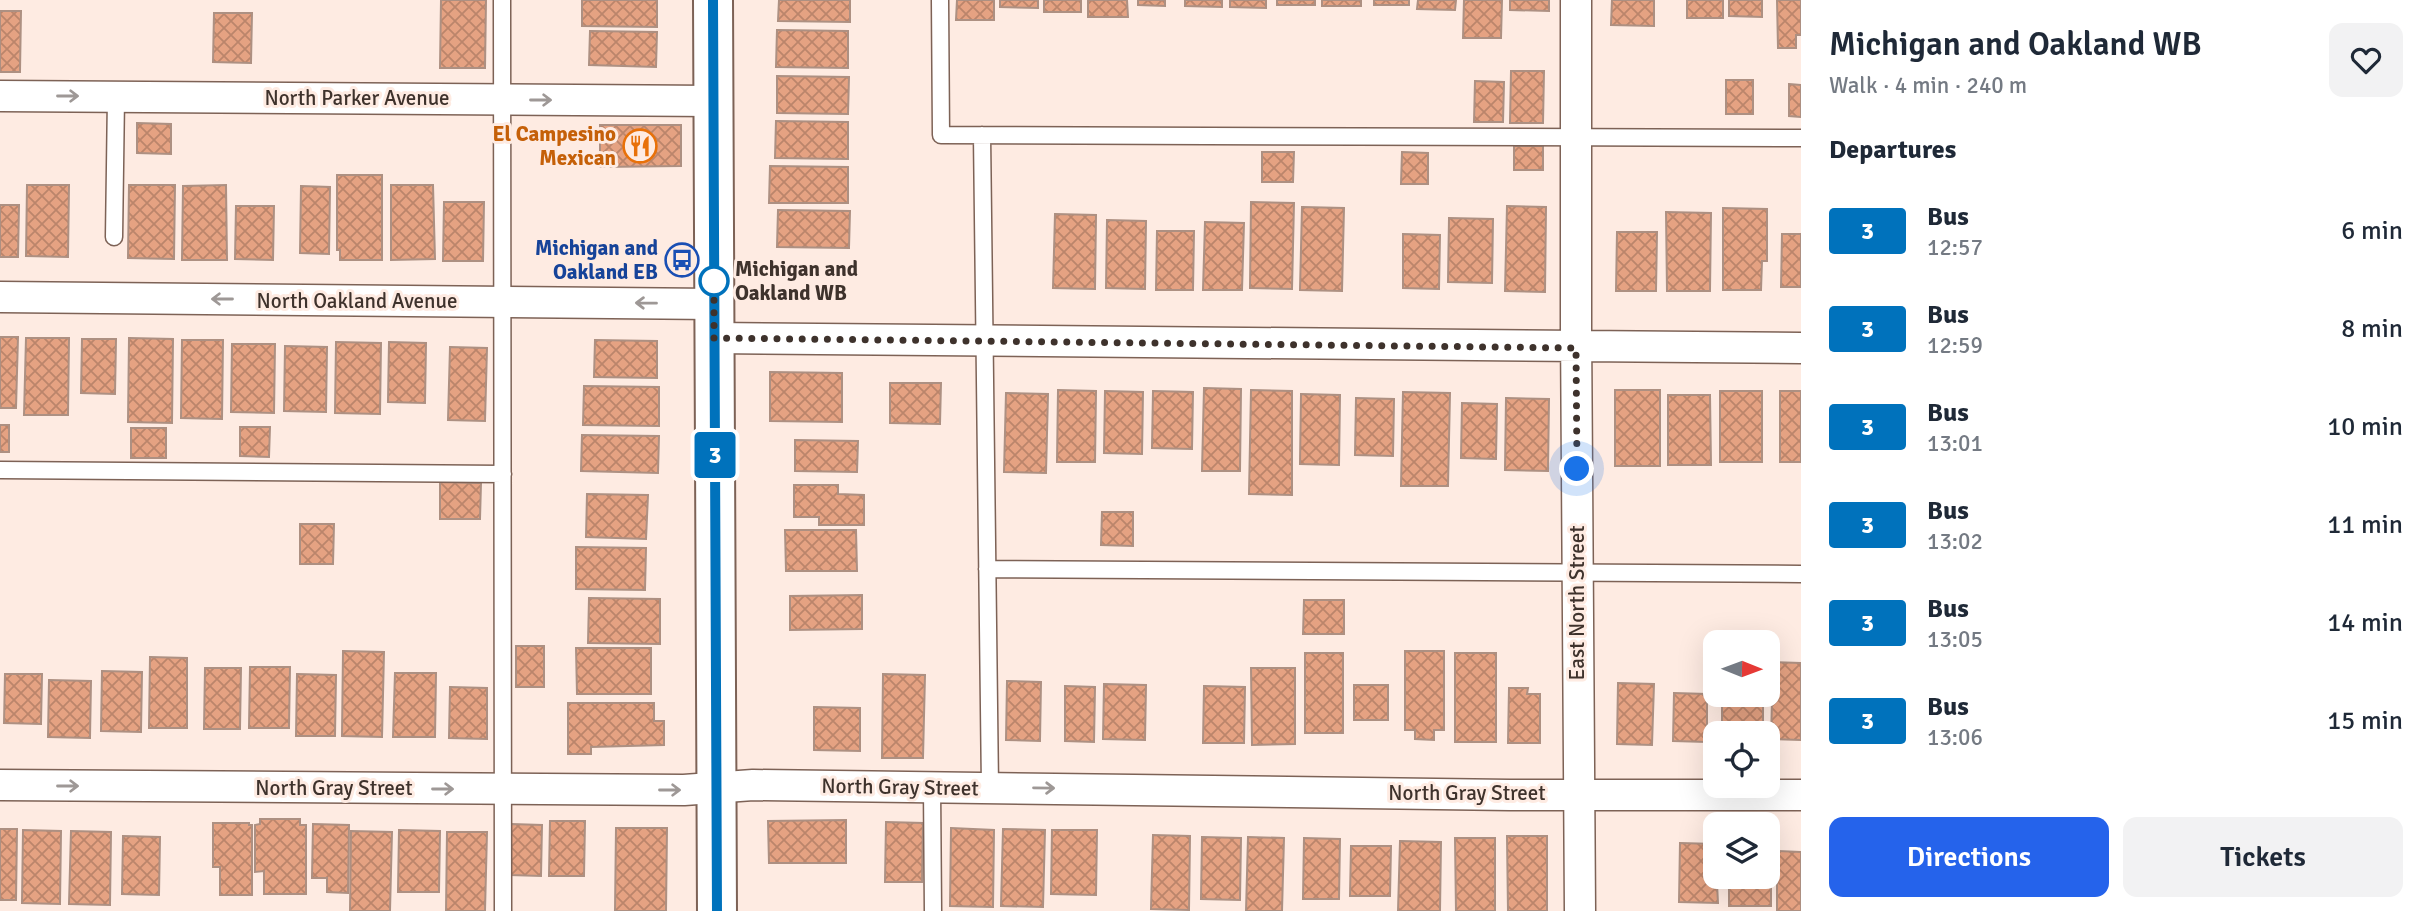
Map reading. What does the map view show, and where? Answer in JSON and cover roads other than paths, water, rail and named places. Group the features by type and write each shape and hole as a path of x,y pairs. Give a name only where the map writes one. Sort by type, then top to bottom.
{"main road":[{"path":"713,0 717,911"}],"street":[{"name":"East North Street","path":"1576,0 1580,911"},
{"name":"North Parker Avenue","path":"0,96 713,101"},
{"name":"North Oakland Avenue","path":"0,297 504,302 985,341 1801,348"},
{"name":"North Gray Street","path":"0,785 684,790 753,785 1801,795"}],"lane":[{"path":"502,0 503,911"},
{"path":"940,0 941,135 1801,138"},
{"path":"114,237 116,97"},
{"path":"982,135 990,788"},
{"path":"0,470 503,474"},
{"path":"987,569 1801,574"},
{"path":"932,787 933,911"}],"place":[{"name":"El Campesino Mexican","path":"640,146"},
{"name":"Michigan and Oakland EB","path":"682,260"},
{"name":"Michigan and Oakland WB","path":"714,281"}]}
